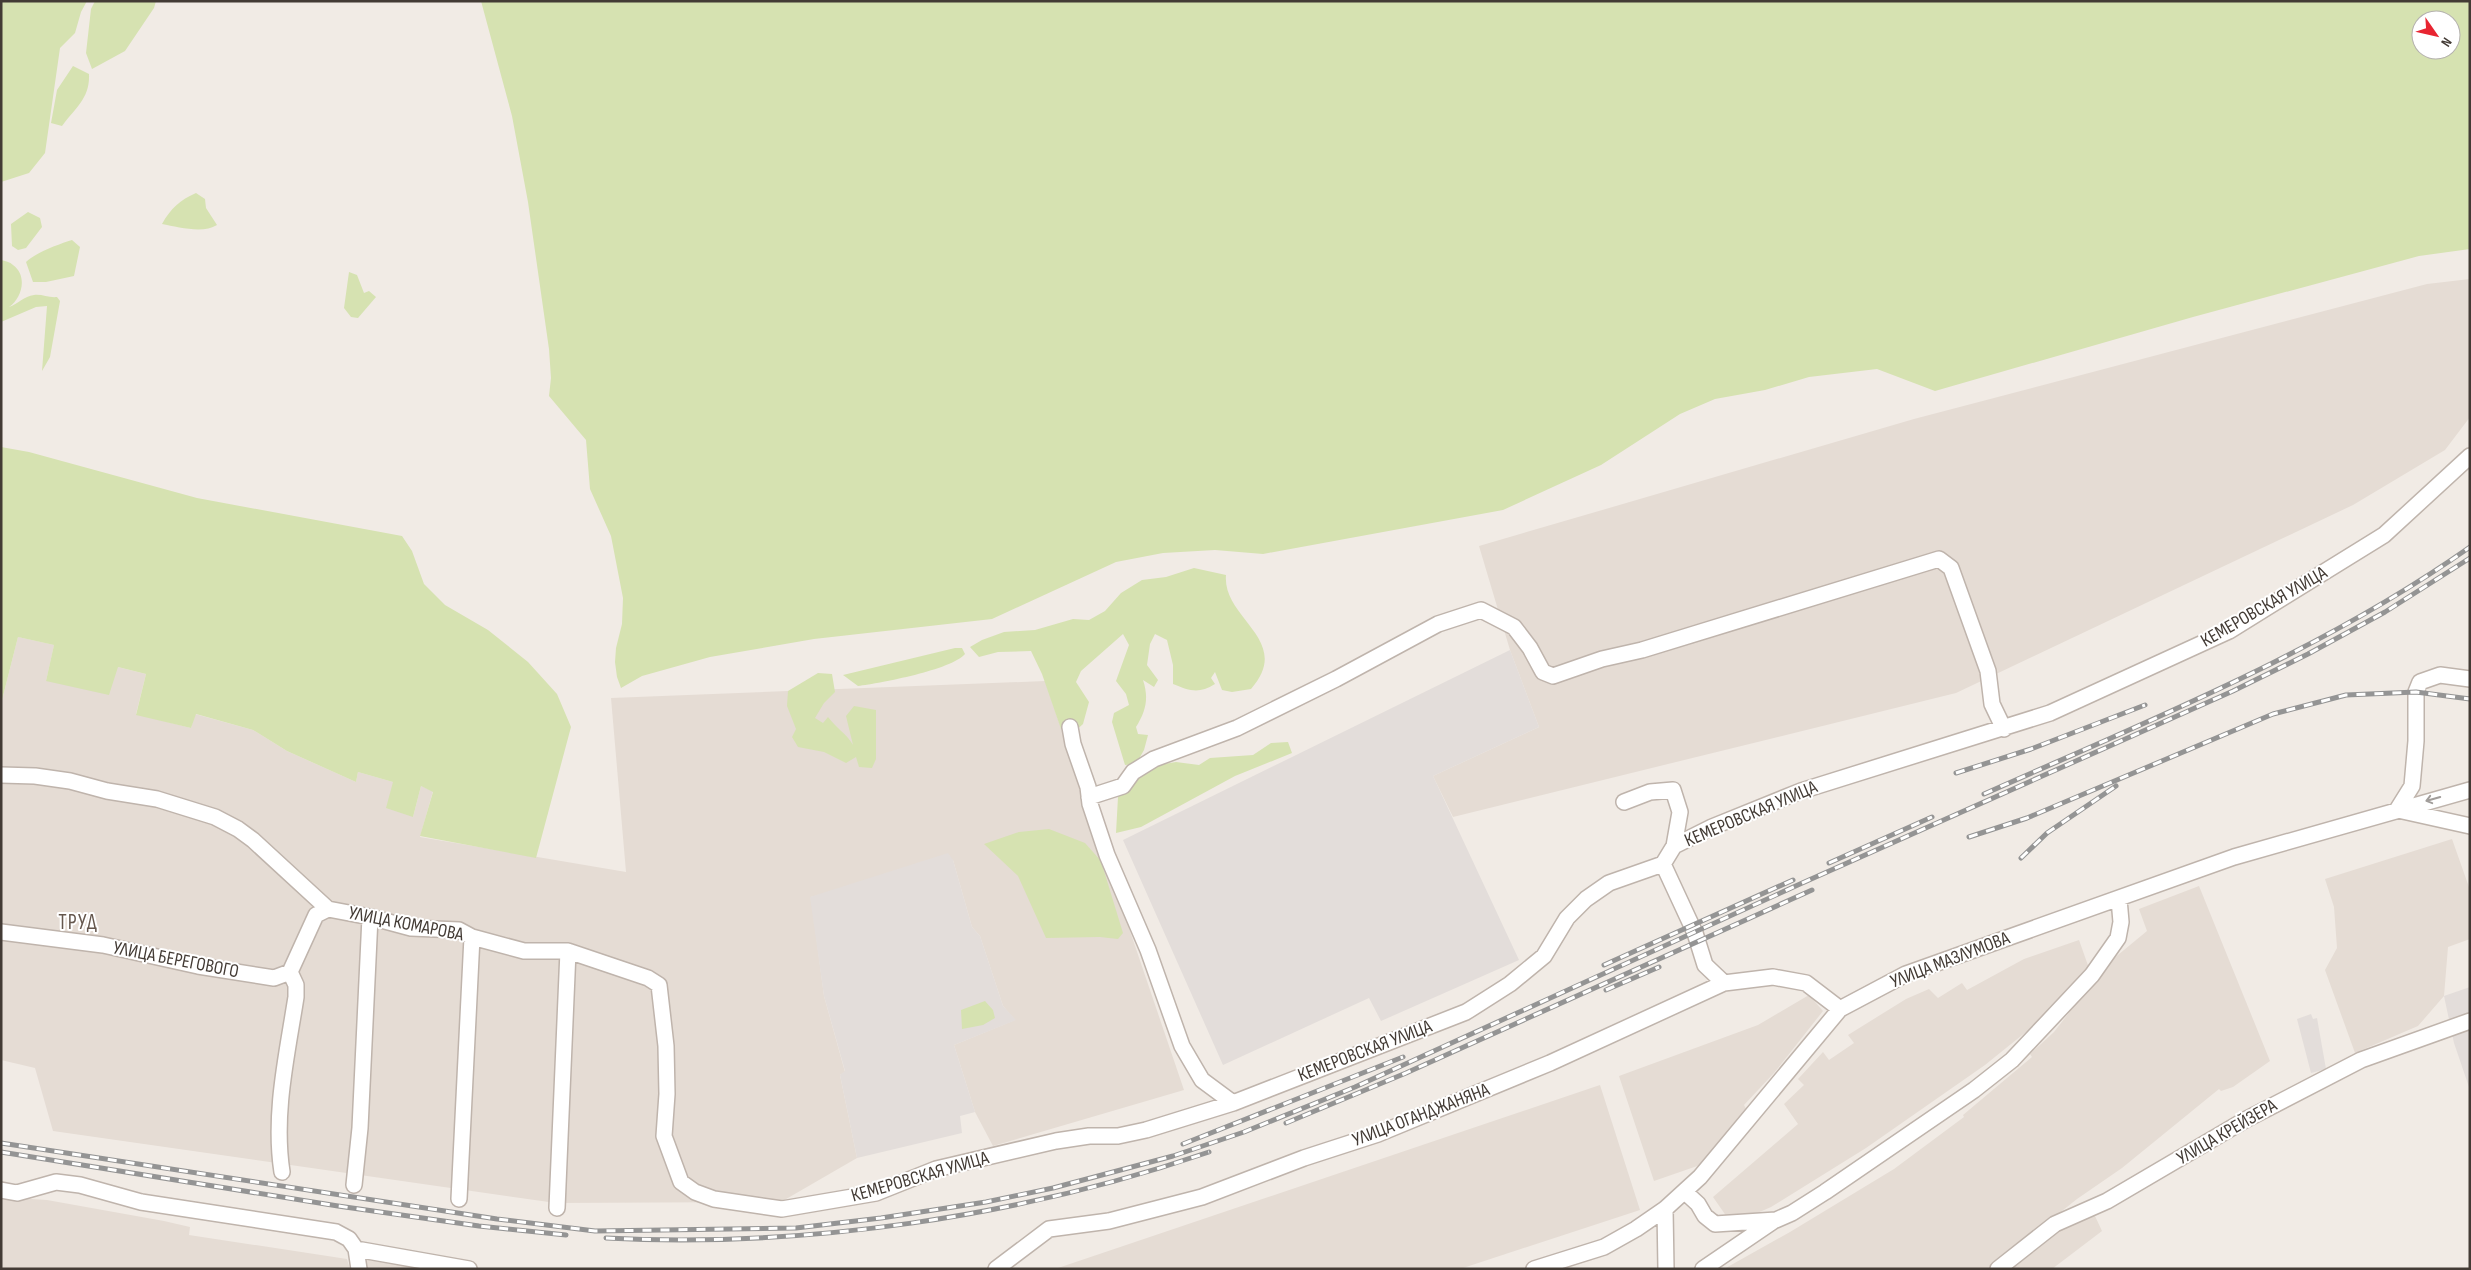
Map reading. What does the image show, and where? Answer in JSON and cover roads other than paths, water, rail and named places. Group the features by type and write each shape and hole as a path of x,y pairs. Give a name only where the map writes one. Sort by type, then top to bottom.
{"street":[{"name":"КЕМЕРОВСКАЯ УЛИЦА","path":"674,1165 681,1182 695,1192 714,1199 782,1209 876,1193 936,1169 1056,1141 1089,1136 1118,1136 1146,1130 1232,1103 1466,1012 1510,984 1544,956 1567,918 1586,899 1609,883 1663,864 1674,846 1712,827 1801,791 2004,729 2050,713 2229,631 2384,535 2470,456"},
{"path":"1089,797 1123,786 1133,772 1154,759 1237,728 1336,679 1438,624 1481,610 1514,627 1530,648 1543,672 1553,676 1602,659 1642,650 1939,559 1951,568 1988,671 1992,704 2004,729"},
{"path":"2470,679 2440,675 2420,682 2416,692 2416,741 2412,786 2397,810 2470,826"},
{"path":"1070,727 1073,744 1108,854 1148,950 1182,1046 1202,1080 1232,1103"},
{"name":"УЛИЦА КОМАРОВА","path":"1,775 35,776 70,781 107,791 156,799 216,817 238,828 253,840 328,909 370,917 411,928 459,930 472,937 524,950 568,951 630,970 659,985 666,1046 667,1094 664,1136 674,1165"},
{"path":"1624,802 1650,792 1673,790 1680,812 1674,846"},
{"name":"УЛИЦА МАЗЛУМОВА","path":"1534,1269 1604,1247 1636,1229 1665,1209 1685,1192 1746,1124 1840,1009 1906,974 2234,857 2470,790"},
{"path":"1663,864 1696,936 1705,965 1724,983"},
{"path":"1702,1269 1883,1153 2012,1060 2068,1003 2092,975 2118,938 2121,922 2120,899"},
{"path":"282,1172 278,1143 281,1095 296,997 296,985 290,972 316,915 328,909"},
{"path":"354,1185 360,1128 370,917"},
{"name":"УЛИЦА БЕРЕГОВОГО","path":"1,932 103,945 198,966 274,978 290,972"},
{"path":"458,1199 472,937"},
{"path":"557,1208 568,951"},
{"name":"УЛИЦА ОГАНДЖАНЯНА","path":"996,1269 1049,1229 1109,1221 1202,1197 1304,1158 1378,1134 1550,1063 1724,983 1773,977 1806,983 1840,1009"},
{"name":"УЛИЦА КРЕЙЗЕРА","path":"1998,1269 2055,1224 2107,1201 2245,1120 2298,1092 2361,1060 2470,1021"},
{"path":"1,1190 17,1193 56,1182 80,1185 141,1202 336,1232 349,1239 356,1249 359,1269"},
{"path":"1685,1192 1698,1204 1705,1216 1715,1224 1776,1220"},
{"path":"1665,1209 1666,1269"},
{"path":"356,1249 469,1269"}],"railway":[{"path":"1984,794 2171,711 2295,652 2413,585 2470,547"},
{"path":"1,1143 497,1219 595,1231 796,1228 881,1218 986,1202 1053,1188 1173,1156 1244,1132 1355,1087 1800,884 2233,691 2308,654 2385,612 2470,558"},
{"path":"1969,837 2027,818 2273,714 2346,695 2416,692 2470,699"},
{"path":"1956,773 2031,749 2145,705"},
{"path":"2021,858 2047,833 2116,786"},
{"path":"1829,863 1932,817"},
{"path":"1604,965 1793,880"},
{"path":"1286,1123 1406,1073 1812,890"},
{"path":"1606,990 1659,967"},
{"path":"1183,1144 1403,1057"},
{"path":"1,1152 338,1206 479,1226 566,1235"},
{"path":"606,1238 681,1240 758,1238 911,1223 988,1210 1063,1194 1137,1175 1209,1152"}],"district":[{"name":"ТРУД","path":"78,922"}]}
